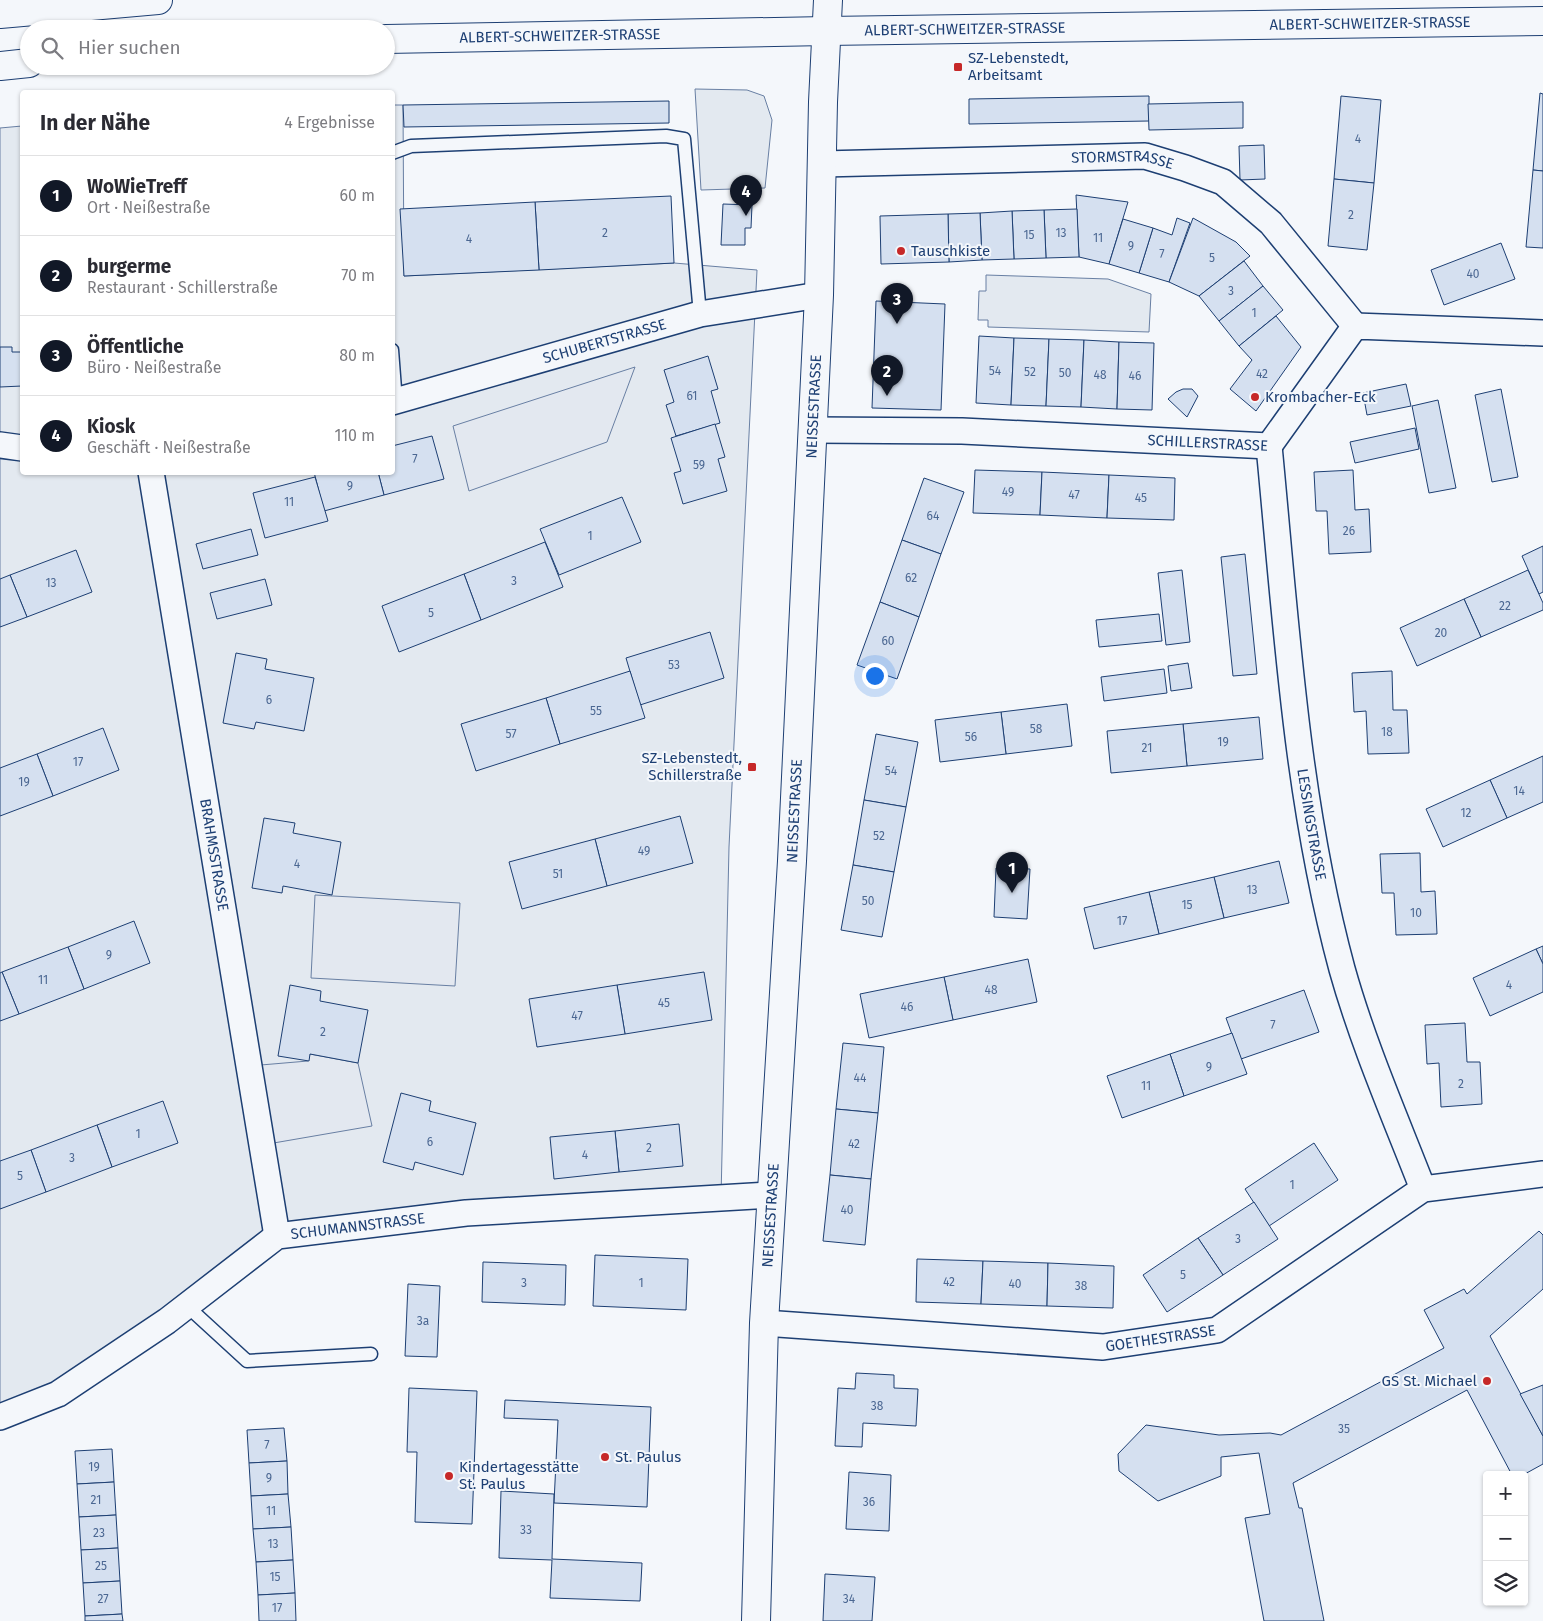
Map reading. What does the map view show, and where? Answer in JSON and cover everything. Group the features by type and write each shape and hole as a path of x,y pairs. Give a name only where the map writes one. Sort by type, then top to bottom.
{"street":[{"path":"0,14 158,0"},
{"name":"NEISSESTRASSE","path":"756,1621 764,1323 770,1195 792,861 819,294 828,0"},
{"name":"ALBERT-SCHWEITZER-STRASSE","path":"395,40 826,31 1543,22"},
{"path":"0,66 20,64"},
{"name":"STORMSTRASSE","path":"822,164 1145,156 1185,168 1223,182 1271,223 1355,326"},
{"name":"SCHUBERTSTRASSE","path":"395,402 700,314 819,294"},
{"path":"1355,326 1543,333"},
{"name":"SCHILLERSTRASSE","path":"812,430 962,431 1269,446 1355,326"},
{"path":"0,444 20,448"},
{"name":"LESSINGSTRASSE","path":"1269,446 1294,704 1314,841 1342,969 1359,1022 1423,1189"},
{"name":"BRAHMSSTRASSE","path":"152,475 276,1236"},
{"name":"GOETHESTRASSE","path":"764,1323 1104,1347 1217,1330 1423,1189 1543,1174"},
{"name":"SCHUMANNSTRASSE","path":"0,1416 58,1394 187,1306 276,1236 466,1213 770,1195"}],"lane":[{"path":"395,152 411,146 666,136 684,139 700,314"},
{"path":"187,1306 247,1361 371,1354"}],"shaded area":[{"path":"695,89 747,90 764,96 772,120 765,188 701,190"},
{"path":"395,105 403,105 404,276 674,263 757,270 729,847 721,1198 277,1236 167,1321 0,1417 0,128 20,126 20,475 395,475"},
{"path":"986,275 1108,279 1151,294 1149,332 988,327 988,320 978,320 979,291 986,291"},
{"path":"635,367 607,442 469,491 453,426"},
{"path":"315,895 460,903 455,986 311,978"},
{"path":"310,1054 358,1063 372,1126 262,1145 249,1066 308,1061"}],"building":[{"path":"1540,93 1543,94 1543,171 1533,170"},
{"path":"1149,96 1149,121 969,124 969,99"},
{"path":"1341,96 1381,100 1374,183 1334,179"},
{"path":"669,101 669,123 404,127 403,105"},
{"path":"1243,102 1243,128 1149,130 1148,104"},
{"path":"1264,145 1265,179 1240,180 1239,146"},
{"path":"1533,170 1543,171 1543,248 1526,247"},
{"path":"1334,179 1374,183 1367,250 1328,246"},
{"path":"1076,195 1128,202 1109,264 1079,257"},
{"path":"671,196 674,263 539,270 535,202"},
{"path":"535,202 539,270 404,276 400,209"},
{"path":"723,204 752,205 751,228 745,228 745,245 721,245"},
{"path":"1077,209 1079,257 1046,258 1044,210"},
{"path":"1044,210 1046,258 1014,259 1012,211"},
{"path":"1012,211 1014,259 982,260 980,213"},
{"path":"980,213 982,260 949,262 948,214"},
{"path":"948,214 949,262 881,264 880,216"},
{"path":"1177,218 1190,223 1169,282 1139,273 1153,228 1172,235"},
{"path":"1193,218 1236,242 1250,256 1199,296 1169,282"},
{"path":"1123,219 1153,228 1139,273 1109,264"},
{"path":"1501,243 1515,279 1444,305 1431,270"},
{"path":"1244,261 1263,286 1219,321 1199,296"},
{"path":"1263,286 1283,310 1239,346 1219,321"},
{"path":"876,301 945,304 941,410 872,408"},
{"path":"1276,316 1301,347 1256,411 1230,389 1252,360 1239,346"},
{"path":"979,336 1014,338 1011,405 976,403"},
{"path":"1014,338 1049,339 1046,406 1011,405"},
{"path":"1049,339 1084,340 1081,407 1046,406"},
{"path":"1084,340 1119,342 1117,409 1081,407"},
{"path":"1119,342 1154,343 1152,410 1117,409"},
{"path":"0,347 12,347 12,352 20,352 20,386 0,387"},
{"path":"708,356 718,389 711,391 720,423 676,436 666,405 674,402 664,370"},
{"path":"1406,384 1411,406 1367,415 1363,393"},
{"path":"1183,389 1192,389 1198,396 1187,417 1168,399"},
{"path":"1501,389 1518,477 1492,482 1475,395"},
{"path":"1438,400 1456,488 1429,493 1412,406"},
{"path":"715,424 725,457 718,459 727,491 683,504 674,473 681,471 671,438"},
{"path":"1415,428 1419,449 1355,463 1350,442"},
{"path":"432,436 444,479 384,495 379,475 395,475 395,445"},
{"path":"975,470 1042,472 1040,515 973,513"},
{"path":"1353,470 1355,510 1369,509 1371,552 1329,554 1327,511 1316,511 1314,472"},
{"path":"1042,472 1109,475 1107,518 1040,515"},
{"path":"315,475 379,475 384,495 324,511"},
{"path":"1109,475 1175,478 1174,520 1107,518"},
{"path":"315,477 328,521 265,538 253,493"},
{"path":"924,478 964,492 941,554 902,540"},
{"path":"622,497 641,542 559,575 540,529"},
{"path":"251,529 258,555 203,569 196,544"},
{"path":"902,540 941,554 919,617 880,602"},
{"path":"545,542 563,587 481,620 464,574"},
{"path":"1543,546 1543,592 1539,594 1522,556"},
{"path":"76,550 92,592 27,617 10,575"},
{"path":"1245,554 1257,674 1233,676 1221,557"},
{"path":"1182,570 1190,642 1166,645 1158,573"},
{"path":"1528,570 1543,603 1543,610 1481,637 1464,599"},
{"path":"464,574 481,620 399,652 382,606"},
{"path":"10,575 27,617 0,627 0,579"},
{"path":"265,579 272,605 217,619 210,593"},
{"path":"1464,599 1481,637 1417,666 1400,628"},
{"path":"880,602 919,617 897,679 857,665"},
{"path":"1159,614 1162,641 1099,647 1096,620"},
{"path":"710,632 724,678 640,705 626,658"},
{"path":"236,653 267,659 265,669 314,678 304,731 256,722 254,729 223,723"},
{"path":"1188,663 1192,688 1171,691 1168,666"},
{"path":"1164,669 1167,693 1104,701 1101,677"},
{"path":"630,671 645,718 560,744 546,698"},
{"path":"1392,671 1393,710 1407,710 1409,753 1368,754 1366,711 1354,712 1352,673"},
{"path":"546,698 560,744 476,771 461,724"},
{"path":"1067,704 1072,746 1006,754 1001,712"},
{"path":"1001,712 1006,754 940,762 935,720"},
{"path":"1259,717 1263,759 1187,766 1183,724"},
{"path":"1183,724 1187,766 1111,773 1107,731"},
{"path":"103,728 119,770 53,796 37,754"},
{"path":"876,734 918,742 906,807 864,800"},
{"path":"37,754 53,796 0,816 0,768"},
{"path":"1543,756 1543,802 1507,818 1490,780"},
{"path":"1490,780 1507,818 1443,847 1426,809"},
{"path":"864,800 906,807 894,872 853,865"},
{"path":"680,816 693,863 607,886 595,839"},
{"path":"264,818 295,823 293,833 341,842 332,895 283,886 282,893 252,888"},
{"path":"595,839 607,886 522,909 509,862"},
{"path":"1420,853 1421,892 1435,891 1437,934 1396,935 1394,893 1382,893 1380,854"},
{"path":"1279,861 1289,903 1224,918 1214,877"},
{"path":"853,865 894,872 882,937 841,930"},
{"path":"996,868 1030,869 1027,919 994,917"},
{"path":"1214,877 1224,918 1159,934 1149,892"},
{"path":"1149,892 1159,934 1094,949 1084,908"},
{"path":"134,921 150,963 84,989 68,947"},
{"path":"1543,946 1543,964 1536,949"},
{"path":"68,947 84,989 19,1014 2,972"},
{"path":"1536,949 1543,964 1543,992 1490,1016 1473,978"},
{"path":"1028,959 1037,1002 953,1020 944,977"},
{"path":"2,972 19,1014 0,1021 0,973"},
{"path":"704,972 712,1020 625,1034 617,985"},
{"path":"944,977 953,1020 869,1038 860,994"},
{"path":"290,985 321,991 320,1001 368,1010 358,1063 310,1054 309,1061 278,1056"},
{"path":"617,985 625,1034 537,1047 529,999"},
{"path":"1304,990 1319,1032 1241,1059 1226,1018"},
{"path":"1465,1023 1467,1062 1480,1062 1482,1104 1441,1107 1439,1063 1427,1064 1425,1025"},
{"path":"1232,1033 1247,1074 1184,1096 1170,1054"},
{"path":"843,1043 884,1047 878,1113 836,1109"},
{"path":"1170,1054 1184,1096 1122,1118 1107,1076"},
{"path":"401,1093 431,1101 429,1111 476,1123 463,1175 415,1162 413,1170 383,1162"},
{"path":"163,1101 178,1143 112,1167 97,1125"},
{"path":"836,1109 878,1113 871,1179 830,1175"},
{"path":"679,1124 683,1166 619,1172 615,1131"},
{"path":"97,1125 112,1167 46,1192 31,1150"},
{"path":"615,1131 619,1172 554,1179 550,1137"},
{"path":"1314,1143 1338,1180 1269,1226 1245,1189"},
{"path":"31,1150 46,1192 0,1209 0,1161"},
{"path":"830,1175 871,1179 865,1245 823,1241"},
{"path":"1254,1202 1278,1239 1223,1275 1198,1238"},
{"path":"1539,1231 1543,1235 1543,1289 1490,1336 1543,1436 1543,1464 1528,1472 1510,1471 1467,1390 1293,1483 1299,1508 1302,1508 1324,1621 1264,1621 1245,1518 1270,1514 1259,1453 1221,1457 1221,1476 1158,1501 1119,1471 1118,1454 1146,1425 1219,1435 1270,1433 1281,1435 1444,1348 1424,1310 1464,1289 1467,1294"},
{"path":"1198,1238 1223,1275 1167,1312 1143,1275"},
{"path":"595,1255 688,1259 686,1310 593,1306"},
{"path":"917,1259 983,1261 981,1304 916,1302"},
{"path":"983,1261 1048,1263 1047,1306 981,1304"},
{"path":"483,1262 566,1265 565,1305 482,1302"},
{"path":"1048,1263 1114,1266 1113,1308 1047,1306"},
{"path":"408,1284 440,1286 437,1357 405,1356"},
{"path":"856,1373 894,1375 894,1388 918,1389 916,1426 863,1423 862,1447 835,1446 838,1388 855,1389"},
{"path":"1543,1385 1543,1436 1520,1394"},
{"path":"409,1388 477,1391 472,1524 415,1522 417,1452 407,1452"},
{"path":"505,1400 651,1407 647,1507 554,1503 558,1420 504,1418"},
{"path":"284,1428 287,1461 249,1463 247,1430"},
{"path":"112,1449 114,1482 77,1484 75,1451"},
{"path":"287,1461 288,1494 251,1496 249,1463"},
{"path":"849,1472 891,1475 889,1531 846,1529"},
{"path":"114,1482 116,1515 79,1517 77,1484"},
{"path":"501,1491 554,1494 552,1559 642,1563 640,1601 550,1598 552,1560 499,1558"},
{"path":"288,1494 291,1527 253,1529 251,1496"},
{"path":"116,1515 118,1548 81,1550 79,1517"},
{"path":"291,1527 293,1560 256,1562 253,1529"},
{"path":"118,1548 120,1581 83,1583 81,1550"},
{"path":"293,1560 295,1593 258,1595 256,1562"},
{"path":"825,1574 875,1577 872,1621 823,1621"},
{"path":"120,1581 122,1614 85,1616 83,1583"},
{"path":"295,1593 296,1621 259,1621 258,1595"},
{"path":"122,1614 123,1621 85,1621 85,1616"}],"place":[{"name":"SZ-Lebenstedt, Arbeitsamt","path":"958,67"},
{"name":"Kiosk","path":"746,216"},
{"name":"Tauschkiste","path":"901,251"},
{"name":"Öffentliche","path":"897,324"},
{"name":"burgerme","path":"887,396"},
{"name":"Krombacher-Eck","path":"1255,397"},
{"name":"SZ-Lebenstedt, Schillerstraße","path":"752,767"},
{"name":"WoWieTreff","path":"1012,893"},
{"name":"GS St. Michael","path":"1487,1381"},
{"name":"St. Paulus","path":"605,1457"},
{"name":"Kindertagesstätte St. Paulus","path":"449,1476"}]}
